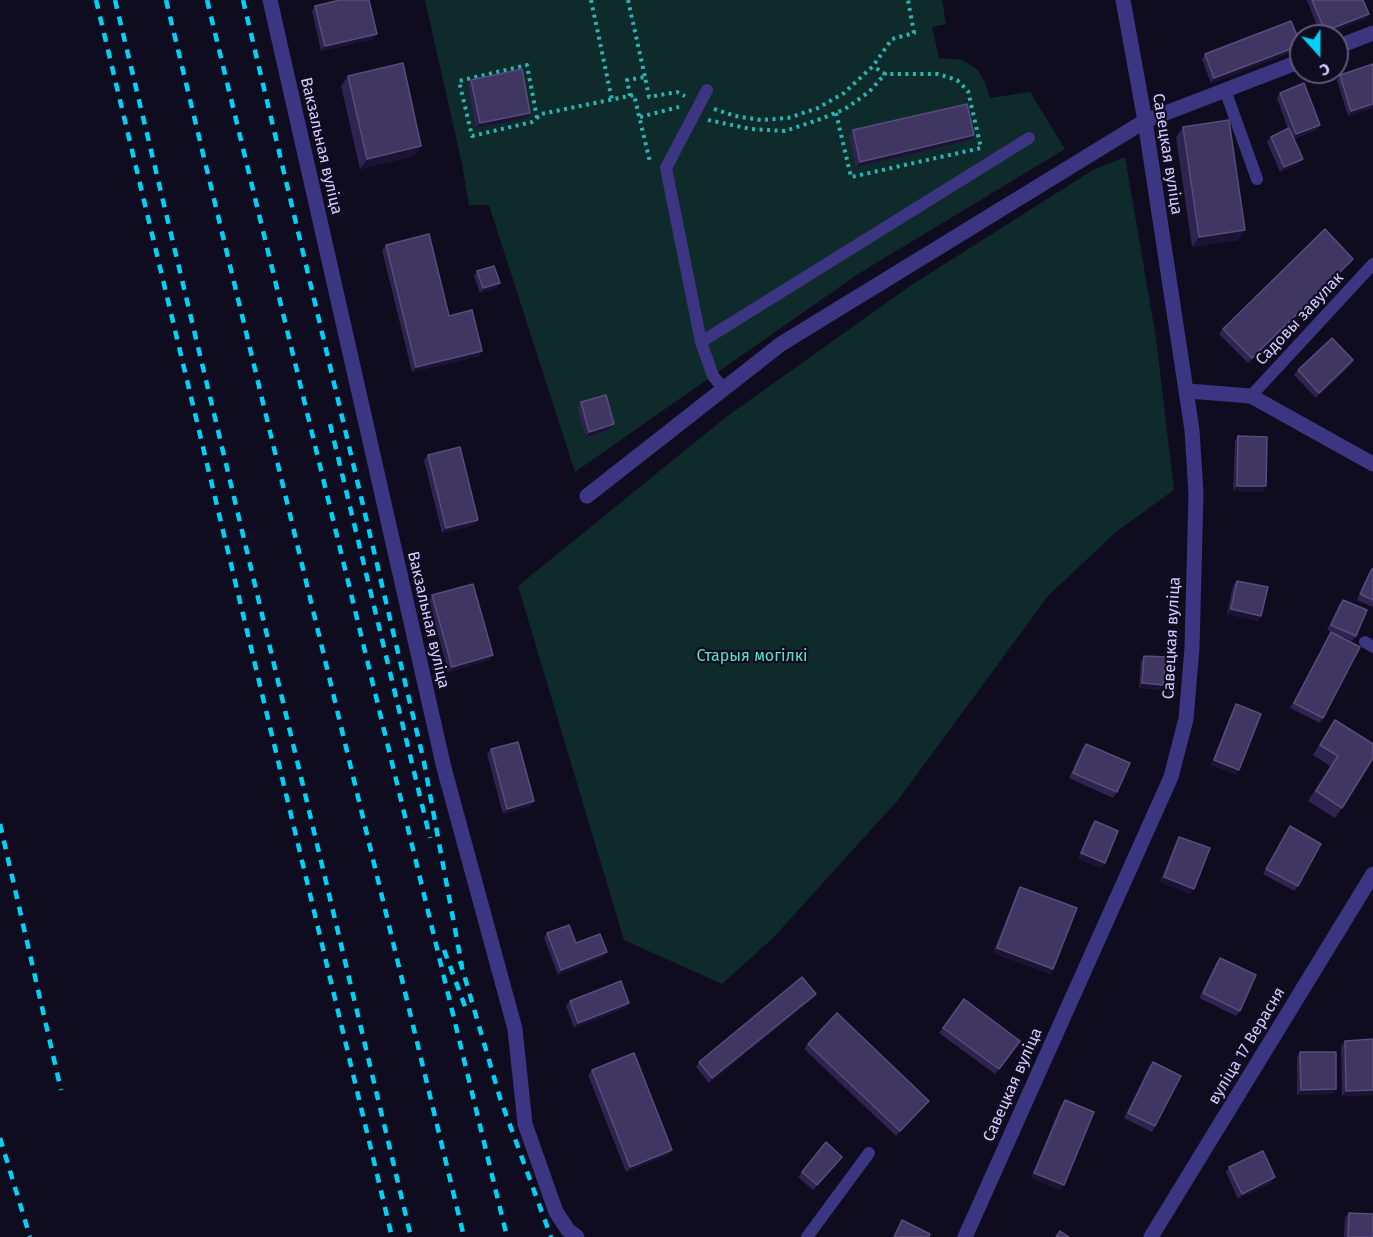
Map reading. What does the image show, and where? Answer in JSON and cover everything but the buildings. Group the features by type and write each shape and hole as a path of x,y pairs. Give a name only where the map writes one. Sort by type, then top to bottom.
{"street":[{"name":"Вакзальная вуліца","path":"270,0 444,768 515,1029 525,1124 556,1212 568,1230 577,1237"},
{"name":"Савецкая вуліца","path":"965,1237 1171,777 1186,719 1192,648 1196,494 1188,391 1176,332 1145,121 1124,0"},
{"path":"1349,42 1373,33"},
{"path":"587,496 781,344 1145,121 1289,66"},
{"path":"1188,391 1251,396 1373,464"},
{"name":"вуліца 17 Верасня","path":"1151,1237 1373,874"}],"lane":[{"path":"707,90 666,168 701,342 713,376 724,389"},
{"path":"1226,90 1257,179"},
{"path":"701,342 1029,138"},
{"name":"Садовы завулак","path":"1251,396 1373,264"},
{"path":"807,1237 869,1153"}],"path":[{"path":"591,0 612,100"},
{"path":"628,0 649,97 677,92 713,122 751,129 785,130 836,113 869,92 885,74"},
{"path":"640,117 679,106 760,120 788,118 818,108 844,93 873,66 892,39 914,33 908,0"},
{"path":"537,118 527,66 459,81 472,136 532,122 537,118 541,114 634,95 652,173"},
{"path":"836,113 851,177 981,148 968,91 957,80 938,74 885,74 873,66"},
{"path":"630,96 627,80 645,77"}],"green space":[{"path":"425,0 942,0 946,24 932,27 939,58 962,60 977,69 985,82 990,98 1030,92 1065,149 858,274 575,472 489,205 469,205"},
{"name":"Старыя могілкі","path":"1125,157 1156,338 1174,490 1117,531 1048,596 898,800 773,938 722,984 624,940 518,586 726,417 910,286 1093,170"}],"railway":[{"path":"96,0 392,1237"},
{"path":"115,0 411,1237"},
{"path":"166,0 464,1237"},
{"path":"207,0 507,1237"},
{"path":"243,0 424,762 462,967"},
{"path":"330,424 430,838"},
{"path":"0,824 61,1090"},
{"path":"444,950 466,1009"},
{"path":"460,961 500,1098 551,1237"},
{"path":"0,1138 30,1237"}]}
